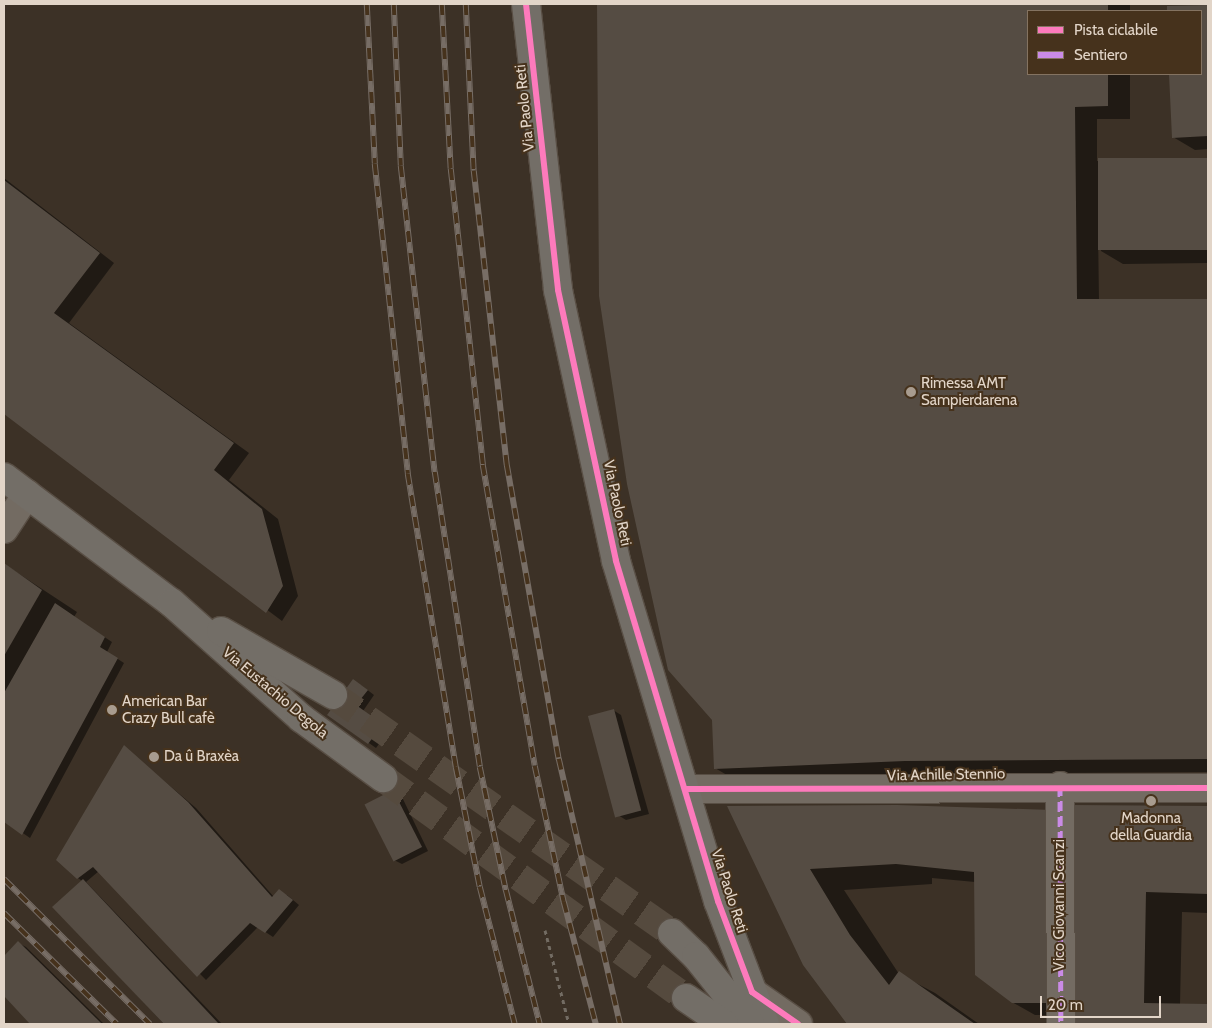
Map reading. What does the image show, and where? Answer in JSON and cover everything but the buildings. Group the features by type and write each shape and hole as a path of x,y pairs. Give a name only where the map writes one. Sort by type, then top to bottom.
{"main road":[{"name":"Via Paolo Reti","path":"526,4 558,290 616,561 718,901 765,1024"},
{"name":"Via Eustachio Degola","path":"4,477 172,603 301,718 383,778"},
{"name":"Via Eustachio Degola","path":"172,603 333,695"},
{"path":"672,933 696,956 750,1024"},
{"path":"686,998 724,1024"}],"street":[{"path":"4,529 27,494"},
{"name":"Via Achille Stennio","path":"685,789 1060,786 1208,788"},
{"name":"Vico Giovanni Scanzi","path":"1060,786 1061,1024"},
{"path":"752,992 798,1024"}],"path":[{"path":"545,930 569,1024"}],"tunnel":[{"path":"333,695 672,933"},
{"path":"383,778 686,998"}],"railway":[{"path":"367,4 375,164 408,474 456,767 480,887 515,1024"},
{"path":"394,4 401,166 435,472 480,767 506,890 540,1024"},
{"path":"442,4 451,169 483,465 535,766 564,902 596,1024"},
{"path":"466,4 474,171 507,465 559,759 620,1024"},
{"path":"4,879 150,1024"},
{"path":"4,913 117,1024"}],"marked path":[{"path":"1060,786 1061,1024"}],"cycle path":[{"path":"526,4 558,290 616,561 718,901 752,992 798,1024"},
{"path":"685,789 1208,788"}],"place":[{"name":"Rimessa AMT Sampierdarena","path":"911,392"},
{"name":"American Bar Crazy Bull cafè","path":"112,710"},
{"name":"Da û Braxèa","path":"154,757"},
{"name":"Madonna della Guardia","path":"1151,801"}]}
